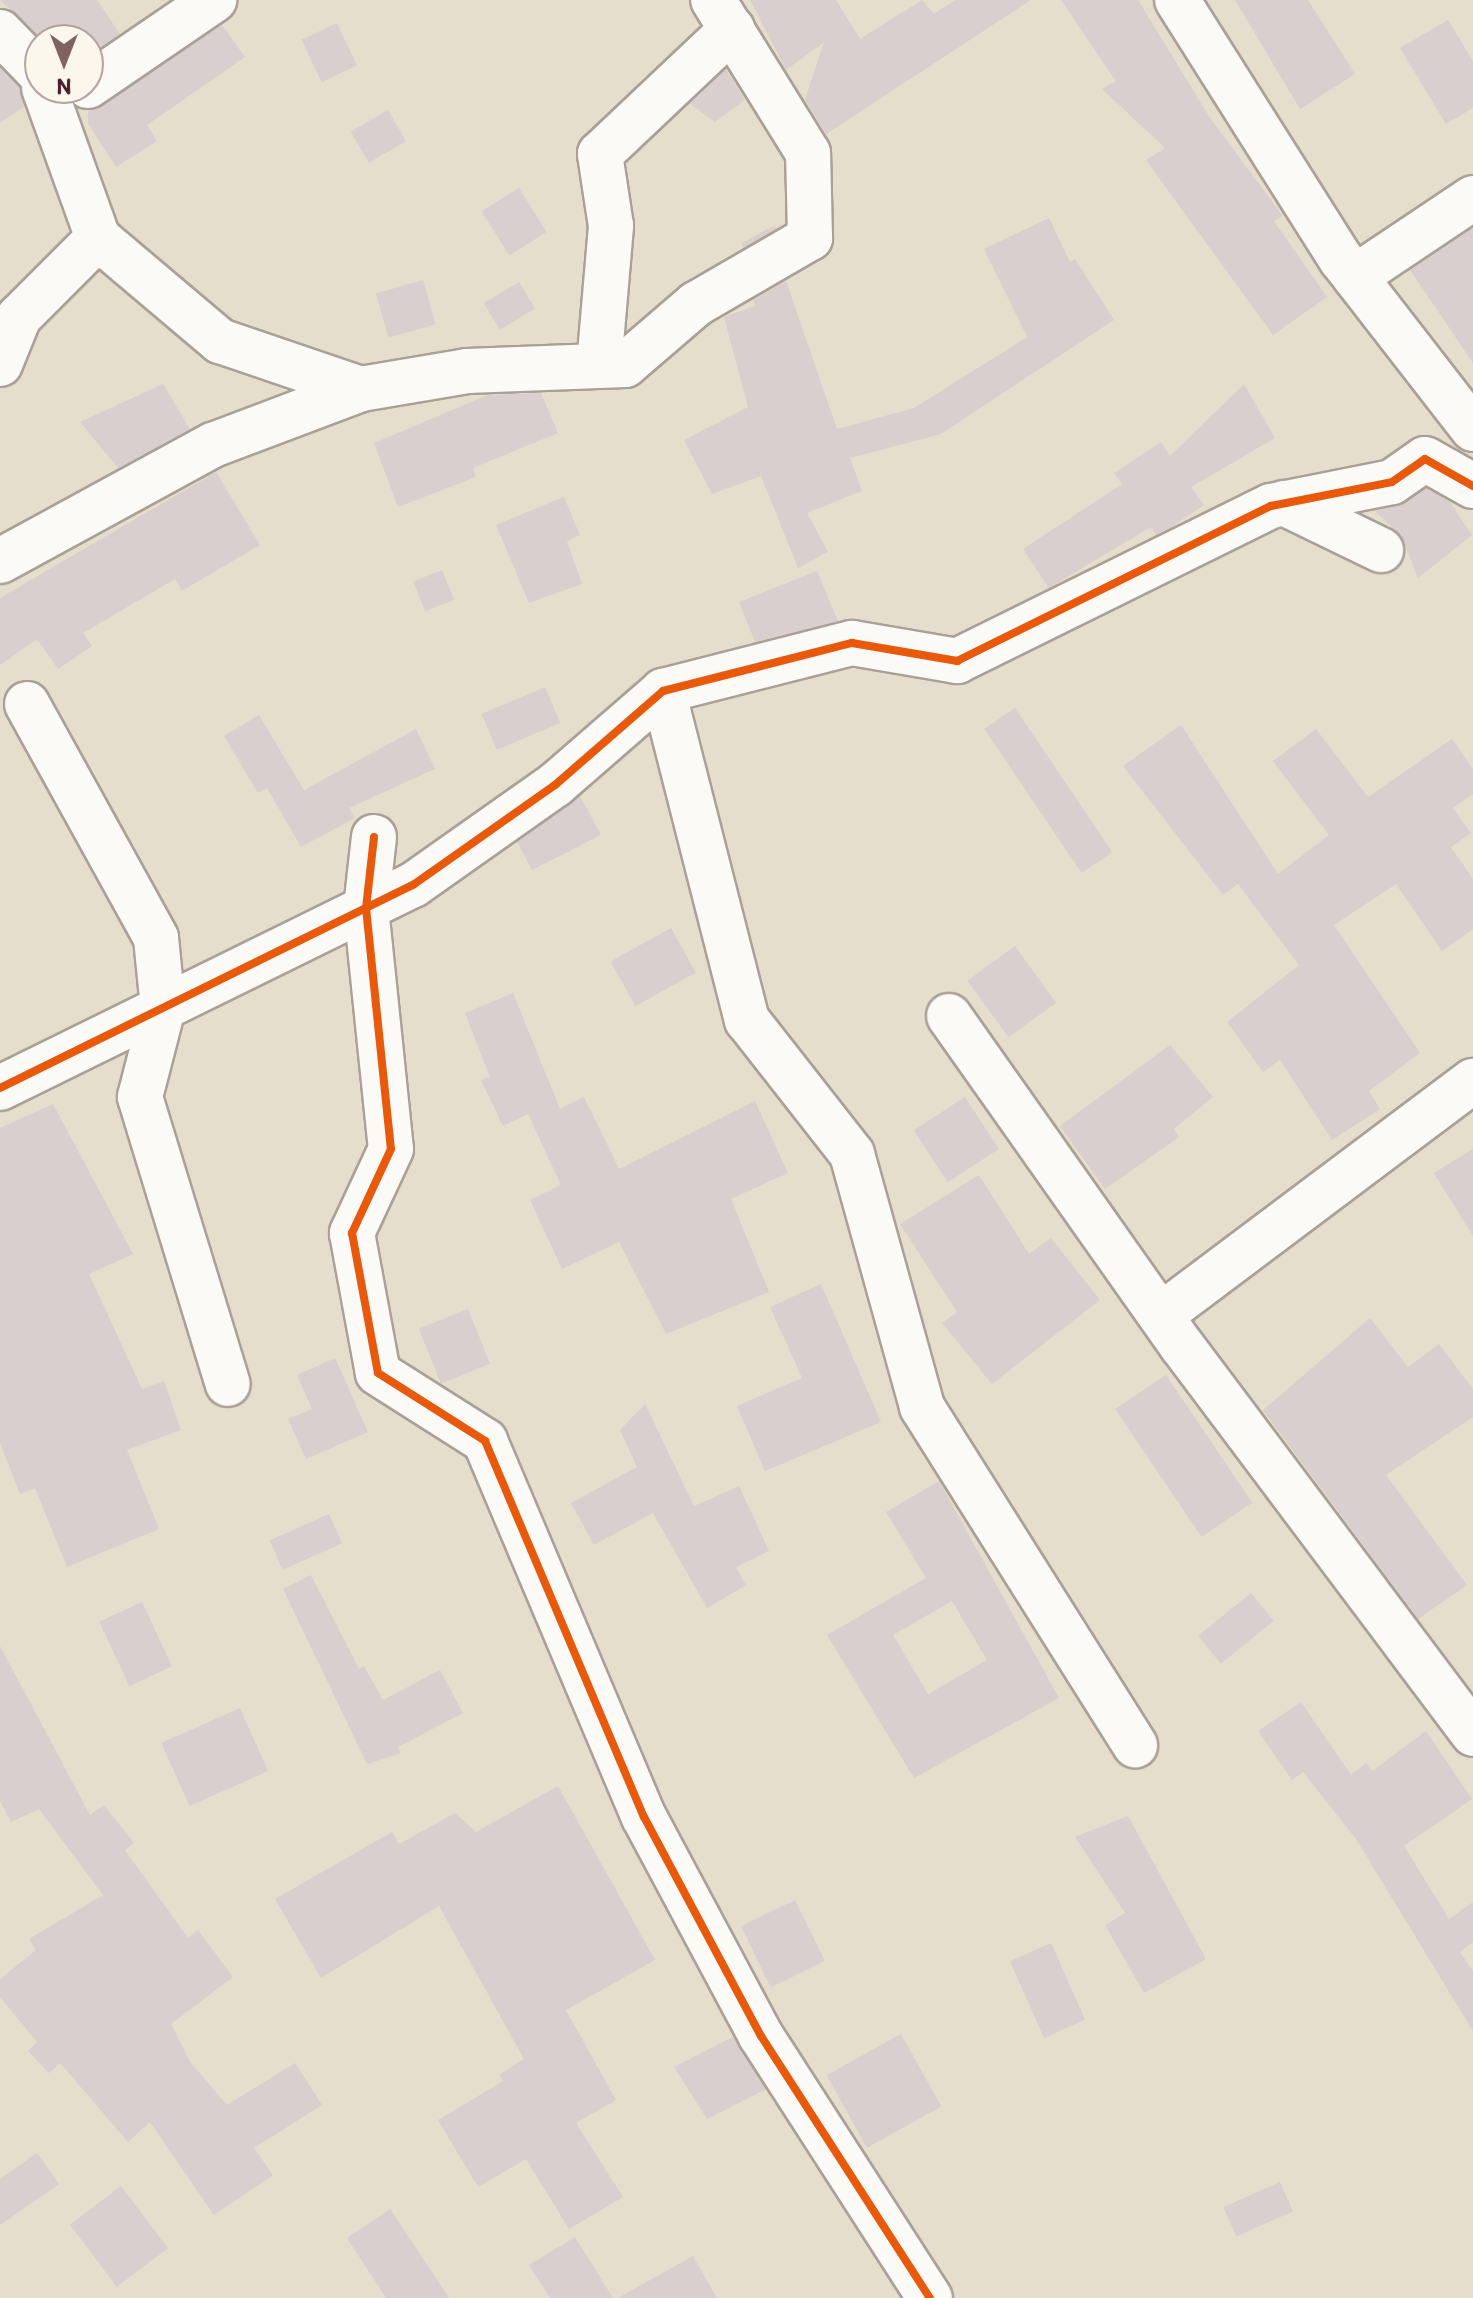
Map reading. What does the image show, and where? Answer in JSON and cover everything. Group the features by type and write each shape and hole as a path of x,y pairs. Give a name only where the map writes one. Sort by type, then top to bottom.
{"street":[{"path":"104,64 214,0"},
{"path":"1177,0 1355,277 1473,429"},
{"path":"0,561 213,445 361,389 467,371 599,366 625,365 696,304 810,238 808,153 722,15 600,154 611,226 599,366"},
{"path":"0,32 24,54"},
{"path":"65,104 98,238 220,341 361,389"},
{"path":"1355,277 1473,198"},
{"path":"0,364 19,317 98,238"},
{"path":"0,1088 413,885 555,785 663,691 852,643 957,661 1232,521 1284,503 1392,482 1425,459 1473,486"},
{"path":"1284,503 1381,550"},
{"path":"663,691 747,1020 852,1154 922,1407 1135,1745"},
{"path":"27,704 156,938 163,1008 140,1097 228,1384"},
{"path":"374,837 366,908 391,1149 352,1233 378,1373 485,1441 644,1817 761,2036 930,2298"},
{"path":"949,1016 1161,1315 1473,1734"},
{"path":"1161,1315 1473,1081"}],"building":[{"path":"0,0 97,0 120,34 104,45 104,24 26,24"},
{"path":"750,0 836,0 860,39 922,0 934,14 955,0 1031,0 826,134 805,100 824,42 786,70"},
{"path":"1061,0 1138,0 1210,118 1283,216 1274,221 1327,297 1273,335 1146,160 1165,148 1102,89 1116,81"},
{"path":"1235,0 1308,0 1355,74 1300,109"},
{"path":"1448,20 1473,61 1473,108 1446,124 1400,48"},
{"path":"337,23 357,66 322,82 302,39"},
{"path":"222,25 245,57 147,125 157,141 116,167 88,123 88,111 104,104 104,101"},
{"path":"0,68 20,88 24,107 0,123"},
{"path":"726,69 745,100 715,122 690,104"},
{"path":"388,110 406,141 369,163 351,132"},
{"path":"519,188 547,232 509,255 482,211"},
{"path":"1049,218 1070,262 1075,259 1114,320 941,434 850,458 862,491 807,513 828,552 798,568 761,476 712,494 684,440 748,407 724,317 755,306 753,300 786,281 837,429 914,408 1027,337 984,249"},
{"path":"775,225 776,229 743,248 742,243"},
{"path":"1473,228 1473,363 1410,270"},
{"path":"423,280 436,324 389,338 376,294"},
{"path":"519,282 535,309 500,330 484,303"},
{"path":"163,384 190,429 118,468 80,422"},
{"path":"1244,384 1275,438 1191,487 1204,505 1170,528 1156,535 1151,527 1049,588 1023,549 1122,484 1114,473 1161,442 1170,456"},
{"path":"541,393 558,433 473,468 476,477 398,507 374,443 488,395"},
{"path":"216,472 260,545 182,591 175,579 83,633 92,646 58,669 37,639 0,665 0,598"},
{"path":"1426,488 1449,501 1472,535 1418,578 1402,537 1375,511"},
{"path":"564,497 580,535 567,541 582,584 529,603 496,525"},
{"path":"442,570 454,600 425,611 413,582"},
{"path":"817,571 838,621 755,642 739,602"},
{"path":"545,687 560,723 497,750 481,714"},
{"path":"1015,708 1112,852 1082,873 984,729"},
{"path":"259,715 304,790 416,729 435,769 349,808 355,818 301,847 267,788 258,793 224,736"},
{"path":"1181,725 1278,874 1329,835 1273,761 1316,729 1368,797 1452,739 1473,769 1473,794 1453,808 1471,833 1451,847 1473,879 1473,929 1442,951 1396,884 1334,925 1420,1053 1369,1091 1380,1109 1332,1140 1280,1060 1263,1072 1227,1022 1299,965 1238,884 1223,895 1123,766"},
{"path":"580,796 601,835 532,870 517,842"},
{"path":"671,928 696,973 635,1006 611,961"},
{"path":"1015,946 1056,1003 1008,1037 967,981"},
{"path":"513,993 560,1109 584,1097 619,1169 755,1101 788,1173 731,1199 769,1292 666,1334 619,1242 562,1269 530,1200 561,1185 528,1114 503,1126 481,1080 490,1077 465,1013"},
{"path":"1170,1045 1213,1097 1174,1129 1179,1137 1105,1189 1060,1126"},
{"path":"965,1097 999,1149 948,1182 914,1130"},
{"path":"53,1104 133,1254 89,1274 142,1389 164,1381 181,1430 127,1450 159,1529 67,1567 35,1488 20,1494 0,1443 0,1128"},
{"path":"1473,1149 1473,1236 1434,1173"},
{"path":"979,1175 1029,1254 1051,1238 1100,1300 992,1384 942,1323 957,1312 900,1224"},
{"path":"821,1284 881,1422 765,1471 737,1406 802,1378 770,1307"},
{"path":"468,1309 490,1364 441,1384 419,1329"},
{"path":"1370,1318 1408,1367 1439,1344 1473,1389 1473,1417 1386,1475 1467,1585 1418,1619 1263,1410"},
{"path":"335,1358 368,1432 306,1459 288,1419 312,1409 297,1375"},
{"path":"1166,1375 1252,1503 1202,1537 1115,1409"},
{"path":"645,1404 694,1506 739,1486 769,1551 736,1567 746,1585 707,1608 653,1513 594,1545 571,1503 637,1467 620,1430"},
{"path":"939,1481 1059,1698 914,1778 827,1635 926,1578 886,1512","holes":["952,1601 987,1660 928,1694 893,1635"]},
{"path":"329,1514 342,1543 283,1570 270,1540"},
{"path":"311,1575 359,1669 364,1666 383,1700 440,1670 463,1713 398,1747 401,1753 367,1764 283,1589"},
{"path":"1251,1593 1274,1621 1221,1664 1198,1636"},
{"path":"142,1602 172,1666 129,1686 99,1622"},
{"path":"0,1646 90,1815 104,1805 134,1843 125,1850 188,1938 198,1930 233,1977 171,2024 190,2062 227,2105 295,2063 322,2105 254,2148 273,2175 214,2215 150,2122 128,2142 60,2063 49,2073 28,2051 37,2042 0,1997 0,1979 36,1950 29,1939 103,1895 39,1809 11,1822 0,1801"},
{"path":"1301,1702 1351,1775 1366,1763 1372,1771 1426,1731 1472,1799 1404,1846 1449,1919 1473,1902 1473,1942 1460,1952 1473,1971 1473,2031 1356,1839 1303,1772 1292,1780 1258,1731"},
{"path":"240,1708 268,1771 189,1806 161,1743"},
{"path":"558,1786 655,1960 566,2010 616,2100 576,2123 623,2197 569,2229 526,2159 478,2187 438,2120 503,2081 499,2075 524,2059 439,1906 321,1978 275,1899 392,1832 399,1844 455,1813 476,1832"},
{"path":"1128,1816 1206,1959 1144,1993 1105,1925 1125,1913 1075,1837"},
{"path":"795,1900 825,1961 771,1987 741,1926"},
{"path":"1051,1943 1085,2020 1044,2038 1010,1961"},
{"path":"901,2034 941,2107 867,2148 827,2075"},
{"path":"733,2037 766,2089 707,2119 674,2067"},
{"path":"37,2153 59,2184 0,2225 0,2179"},
{"path":"1280,2182 1293,2211 1236,2236 1223,2207"},
{"path":"121,2186 168,2248 117,2287 70,2225"},
{"path":"390,2209 449,2298 386,2298 347,2238"},
{"path":"575,2237 613,2298 550,2298 529,2265"},
{"path":"693,2256 717,2298 618,2298"}],"cycle path":[{"path":"0,1088 413,885 555,785 663,691 852,643 957,661 1271,506 1392,482 1425,459 1473,486"},
{"path":"374,837 366,908 391,1149 352,1233 378,1373 485,1441 644,1817 761,2036 930,2298"}]}
